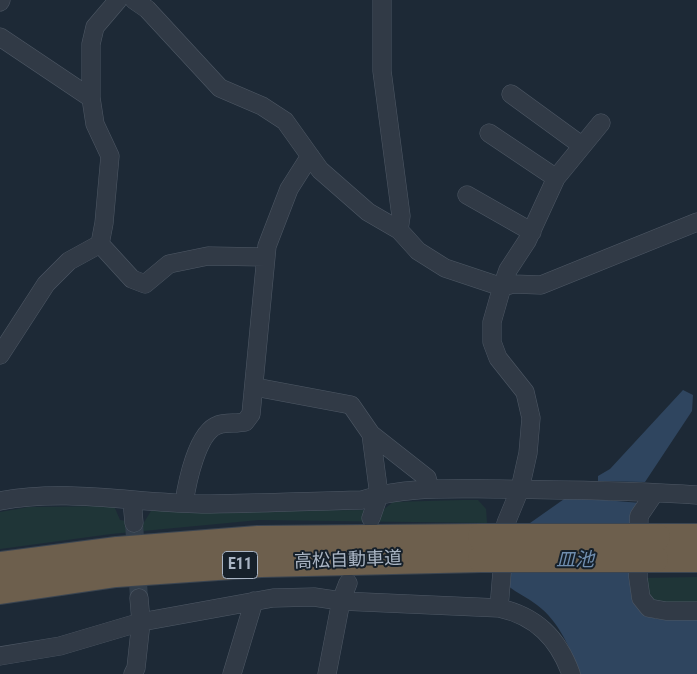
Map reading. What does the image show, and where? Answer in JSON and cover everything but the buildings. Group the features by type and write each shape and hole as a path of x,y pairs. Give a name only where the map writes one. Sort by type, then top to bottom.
{"highway":[{"name":"高松自動車道","path":"0,565 117,550 258,539 481,548 656,548 697,537"},
{"name":"高松自動車道","path":"0,591 116,574 481,548"},
{"name":"高松自動車道","path":"656,548 697,559"}],"street":[{"path":"100,244 104,223 110,156 95,124 91,98 91,44 95,27 118,0"},
{"path":"134,0 147,9 220,88 262,106 285,121 320,170 368,212 399,230 418,251 445,268 502,287 513,284 541,285 697,222"},
{"path":"382,0 382,71 401,216 399,230"},
{"path":"0,37 91,98"},
{"path":"511,94 581,145"},
{"path":"498,608 506,523 520,489 528,453 531,418 525,392 498,358 492,342 492,322 508,270 532,232 556,178 581,145 601,123"},
{"path":"489,133 556,178"},
{"path":"184,503 187,481 203,438 210,429 219,425 245,422 252,414 266,257 275,220 293,181 310,156"},
{"path":"467,195 532,232"},
{"path":"100,244 132,279 145,284 169,264 208,256 266,257"},
{"path":"0,355 46,284 69,260 100,244"},
{"path":"255,388 351,405 370,434 427,478 430,489"},
{"path":"370,434 379,495 371,518"},
{"path":"0,501 27,496 112,496 132,500 184,503 362,500 379,495 430,489 520,489 697,495"},
{"path":"654,494 639,516 638,577 641,598 649,608 666,611 697,611"},
{"path":"132,500 134,524"},
{"path":"327,674 341,601 348,583"},
{"path":"0,656 60,646 141,622 273,598 314,597 341,601 498,608 519,612 540,627 558,647 571,674"},
{"path":"133,674 136,668 141,622 139,598"},
{"path":"232,674 254,602"}],"green space":[{"path":"478,500 486,509 487,523 259,520 111,534 0,549 0,512 29,507 114,506 120,520 143,524 151,511 383,510 393,502"},
{"path":"697,577 697,618 648,599 643,578"}],"water":[{"path":"683,390 693,395 692,411 645,482 598,481 598,476 610,469"},
{"name":"皿池","path":"567,497 641,503 645,612 656,619 697,620 697,674 580,674 568,646 552,619 537,605 508,586 513,535"}],"tunnel":[{"path":"134,523 139,598"}]}
